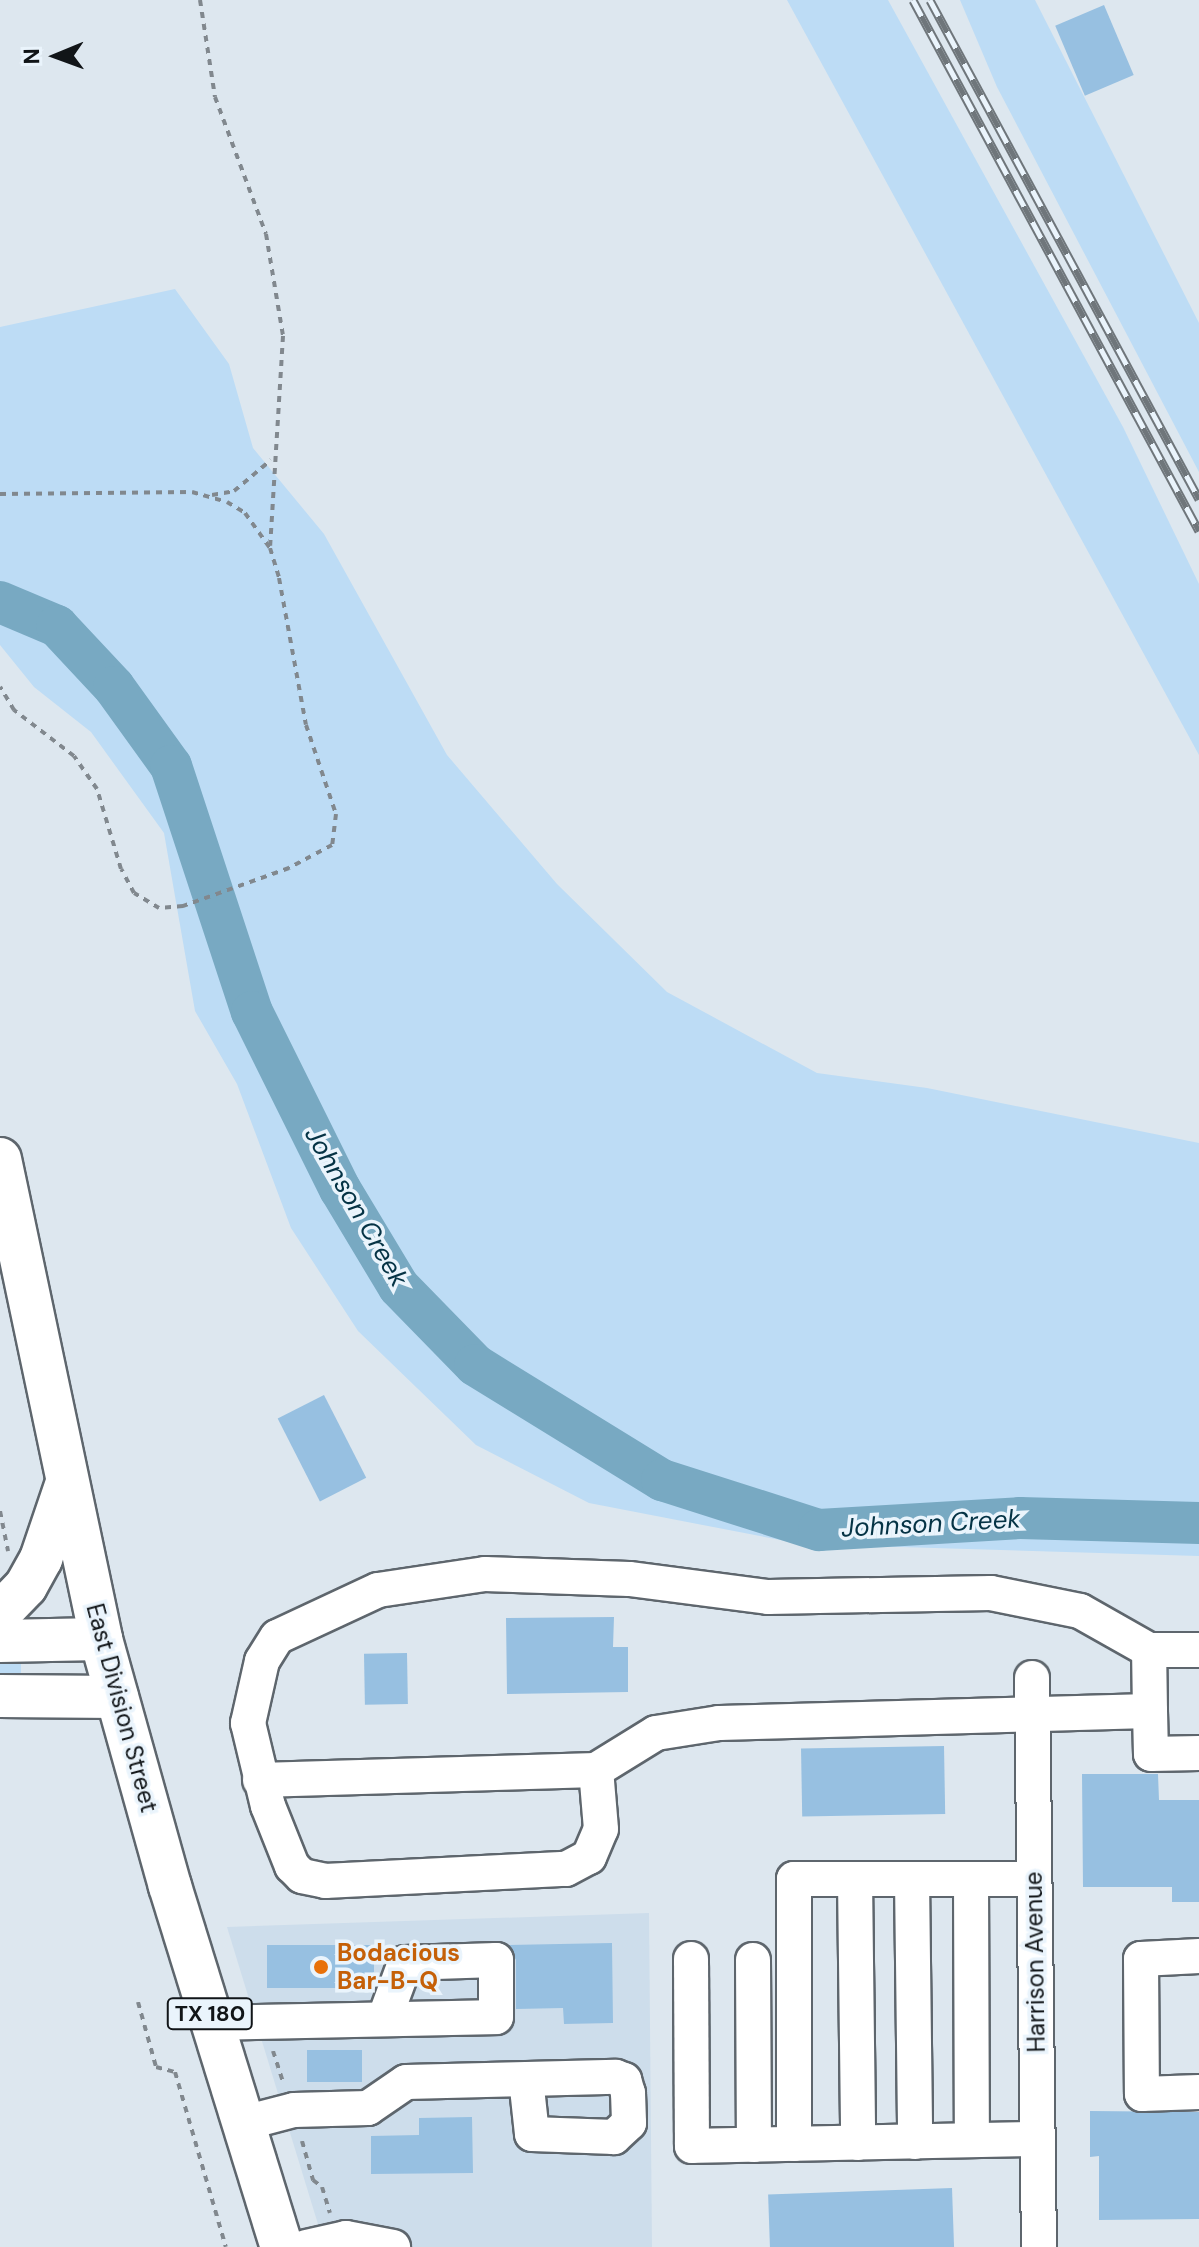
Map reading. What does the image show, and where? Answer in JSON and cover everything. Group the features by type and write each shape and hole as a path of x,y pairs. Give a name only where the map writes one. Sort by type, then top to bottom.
{"main road":[{"name":"East Division Street","path":"0,1159 101,1639 212,2023 282,2247"},
{"path":"0,1613 26,1586 41,1559 67,1480"},
{"path":"0,1641 101,1639"},
{"path":"0,1696 117,1697"}],"street":[{"path":"596,1770 601,1829 589,1857 566,1869 325,1881 302,1876 292,1866 260,1780 248,1723 262,1661 277,1637 378,1590 485,1574 629,1579 768,1597 991,1593 1080,1611 1149,1650 1199,1650"},
{"path":"1149,1650 1151,1754 1199,1753"},
{"name":"Harrison Avenue","path":"1032,1678 1039,2247"},
{"path":"260,1780 596,1770 656,1733 719,1723 1150,1711"},
{"path":"794,2144 794,1879 1034,1879"},
{"path":"855,1879 858,2143"},
{"path":"912,1879 915,2142"},
{"path":"971,1879 972,2140"},
{"path":"1199,1956 1141,1959 1142,2094 1199,2092"},
{"path":"691,1959 692,2146 1038,2139"},
{"path":"753,1960 754,2145"},
{"path":"212,2023 385,2017"},
{"path":"244,2123 294,2110 368,2108 406,2082 526,2079"},
{"path":"306,2247 346,2238 393,2247"}],"path":[{"path":"0,687 14,710 74,756 97,789 121,869 134,893 159,908 183,906 270,875 332,845 337,832 333,803 306,725 270,548 272,459 283,336 266,234 215,97 200,0"},
{"path":"0,494 210,496 234,491 272,459"},
{"path":"210,496 245,513 270,548"},
{"path":"0,1511 6,1565"},
{"path":"138,2002 156,2067 175,2072 226,2247"},
{"path":"273,2050 285,2086"},
{"path":"302,2141 334,2227"}],"shaded area":[{"path":"787,0 888,0 1123,427 1199,584 1199,755"},
{"path":"960,0 1035,0 1199,323 1199,472 997,87"},
{"path":"175,289 229,364 253,448 324,534 447,755 557,884 667,992 817,1073 927,1088 1199,1143 1199,1556 801,1544 589,1503 476,1445 358,1331 291,1228 237,1084 195,1011 164,833 91,732 34,687 0,645 0,327"},
{"path":"0,1657 21,1657 21,1674 0,1674"},
{"path":"649,1913 652,2247 325,2247 227,1927"}],"building":[{"path":"1104,5 1134,75 1085,96 1055,26"},
{"path":"324,1395 366,1478 320,1501 278,1419"},
{"path":"614,1617 613,1647 628,1647 628,1692 507,1694 506,1618"},
{"path":"407,1653 408,1704 365,1705 364,1654"},
{"path":"944,1746 945,1814 802,1816 801,1748"},
{"path":"1082,1774 1158,1774 1159,1800 1199,1800 1199,1902 1172,1902 1172,1887 1083,1887"},
{"path":"612,1943 613,2023 564,2024 563,2008 516,2009 516,1960 508,1945"},
{"name":"Bodacious Bar-B-Q","path":"267,1945 374,1945 374,1988 267,1988"},
{"path":"307,2050 362,2050 362,2082 307,2082"},
{"path":"1090,2111 1199,2112 1199,2219 1099,2220 1099,2156 1090,2157"},
{"path":"472,2117 473,2173 371,2174 371,2136 419,2135 419,2118"},
{"path":"952,2188 954,2247 770,2247 768,2194"}],"waterway":[{"name":"Johnson Creek","path":"0,602 57,626 114,687 171,766 252,1012 340,1189 399,1287 475,1365 662,1480 819,1530 1020,1518 1199,1523"}],"railway":[{"path":"913,0 1199,531"},
{"path":"930,0 1199,499"}],"place":[{"name":"Bodacious Bar-B-Q","path":"321,1967"}]}
